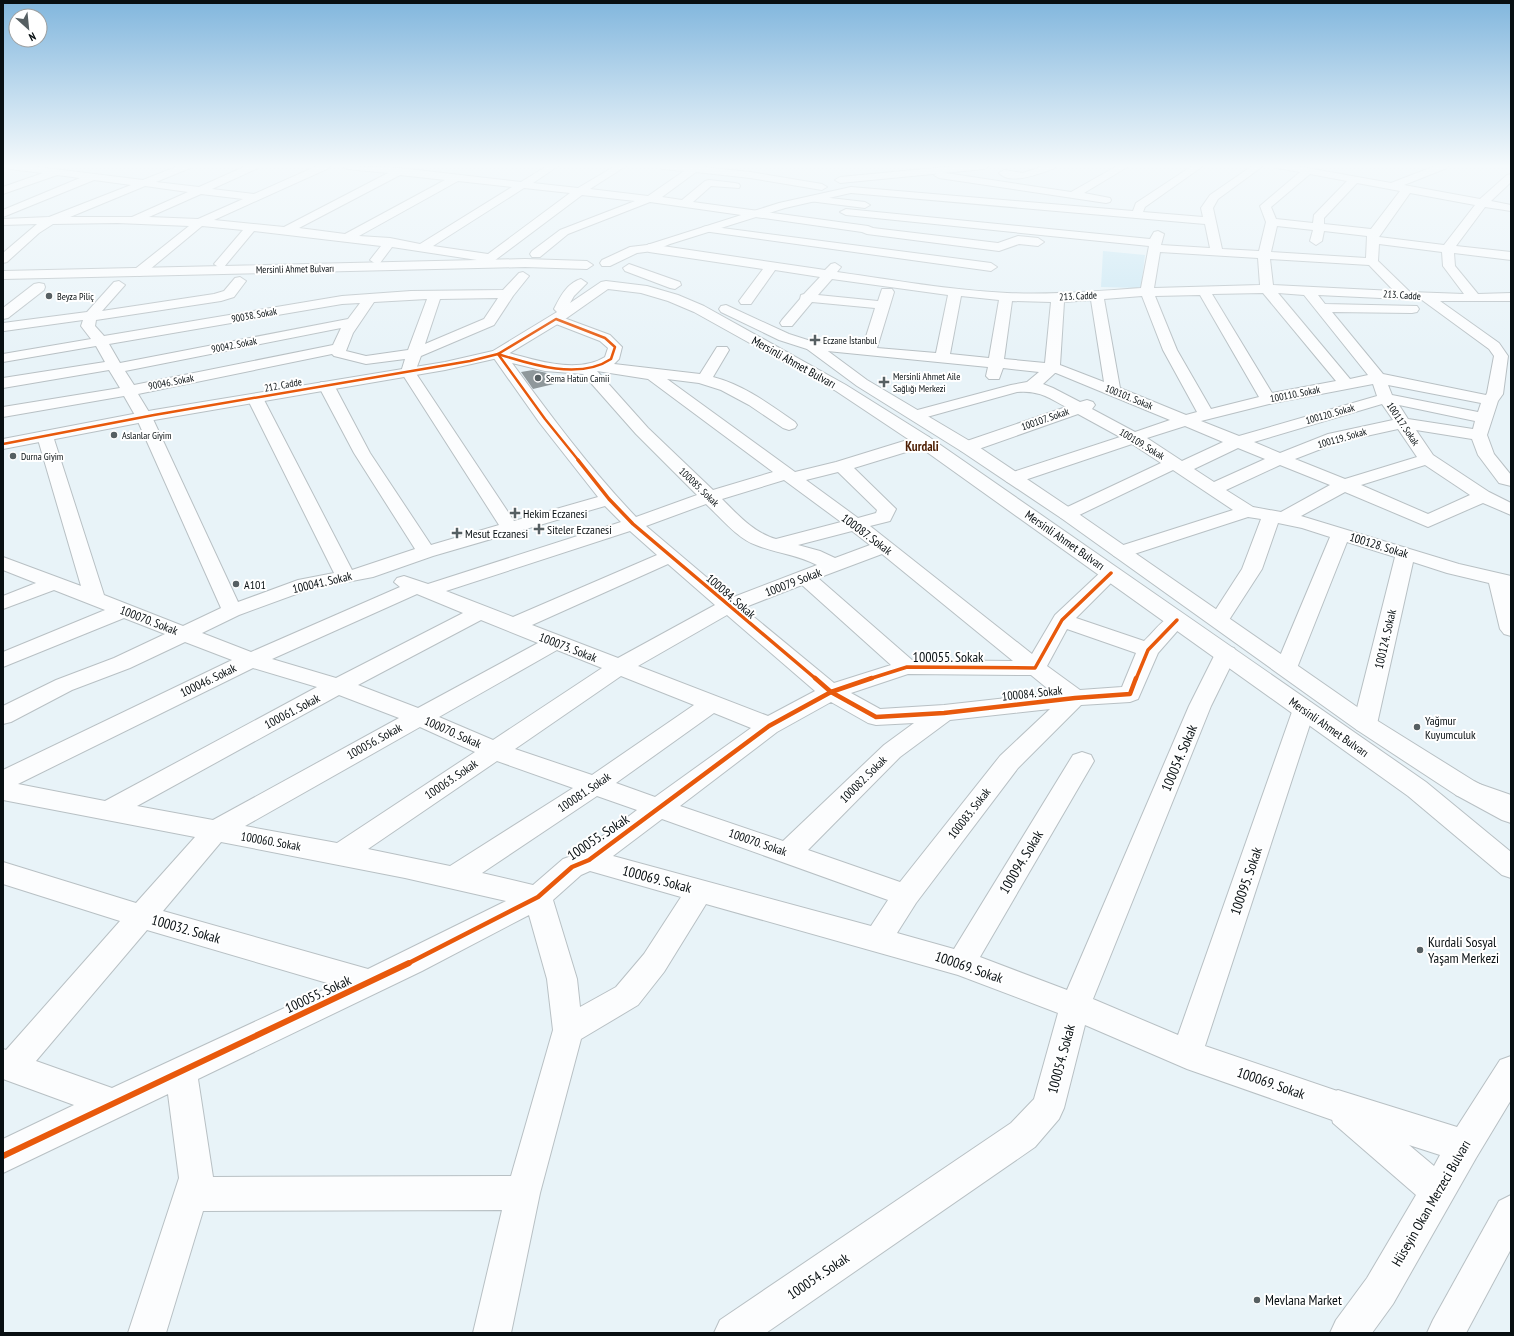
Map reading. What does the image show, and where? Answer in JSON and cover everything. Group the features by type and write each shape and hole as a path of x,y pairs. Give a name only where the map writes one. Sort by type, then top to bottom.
{"street":[{"path":"3,258 38,228"},
{"path":"139,272 192,228"},
{"path":"220,264 250,228"},
{"path":"254,228 390,242 490,258 530,228"},
{"path":"285,231 290,228"},
{"path":"348,237 364,228"},
{"path":"422,248 453,228"},
{"path":"536,254 564,232 574,228"},
{"path":"856,228 999,247 1018,240 1155,244"},
{"path":"1021,228 1217,253 1372,262 1405,294"},
{"path":"1160,228 1155,244 1147,292 1170,350 1207,415"},
{"path":"1212,228 1217,253"},
{"path":"1270,228 1264,255 1268,289 1346,384"},
{"path":"1312,258 1319,228"},
{"path":"1326,228 1374,237 1511,256"},
{"path":"1372,262 1374,237 1380,228"},
{"path":"1463,228 1448,248 1449,266 1474,298"},
{"path":"606,263 638,256 666,241 707,229 991,267"},
{"path":"787,323 806,298 868,230"},
{"path":"666,241 833,268 868,268"},
{"path":"376,260 390,242"},
{"path":"920,288 938,260 954,242"},
{"path":"980,295 999,247"},
{"path":"606,263 638,256"},
{"path":"370,298 353,322 338,348 339,353 366,360 414,354 489,322 500,308 507,294 524,269 638,256"},
{"path":"606,285 629,278 632,274 638,256"},
{"name":"Mersinli Ahmet Bulvarı","path":"638,256 678,286 784,337 812,346 862,383 967,447 1067,514 1177,620 1226,653 1417,789 1511,867"},
{"name":"213. Cadde","path":"638,256 771,267 833,268 891,284 1006,297 1058,298 1147,292 1268,289 1474,298 1511,297"},
{"name":"Mersinli Ahmet Bulvarı","path":"17,287 240,281 524,269 606,263"},
{"path":"587,265 580,267 573,274 575,281 556,319 605,338 615,347 615,354 610,362 595,369"},
{"path":"746,301 771,267"},
{"name":"Mersinli Ahmet Bulvarı","path":"3,275 139,272 524,269 538,277"},
{"path":"3,327 90,319 216,298 229,294 240,281"},
{"name":"Mersinli Ahmet Bulvarı","path":"575,281 642,289 673,298 699,309 841,388 1116,562 1219,620 1365,724 1465,788 1511,813"},
{"path":"868,352 882,305 891,284"},
{"path":"90,319 119,285"},
{"name":"212. Cadde","path":"3,444 144,417 408,372 498,354 556,319 606,285"},
{"path":"3,315 38,287"},
{"path":"1204,290 1268,399"},
{"name":"100117. Sokak","path":"1307,290 1378,378 1386,398 1427,458 1483,496 1511,510"},
{"path":"942,357 955,292"},
{"name":"90038. Sokak","path":"3,358 342,300 435,295 507,294"},
{"path":"435,295 408,372 510,528"},
{"path":"1097,295 1118,392"},
{"path":"1425,296 1498,350 1502,356 1496,394 1490,400 1479,435 1486,455 1505,479 1511,481"},
{"path":"991,395 1006,297"},
{"path":"806,298 882,305"},
{"path":"916,415 991,395 1032,386 1052,368 1058,298"},
{"path":"1322,308 1444,310"},
{"path":"90,319 101,342 144,417 232,610"},
{"name":"90042. Sokak","path":"3,383 115,366 353,322"},
{"path":"1482,338 1511,344"},
{"name":"100101. Sokak","path":"812,346 1059,369 1344,485 1428,521 1483,496"},
{"name":"90046. Sokak","path":"3,412 129,390 338,348"},
{"path":"704,380 722,350"},
{"path":"498,354 531,364 704,380 738,392 789,425"},
{"name":"100084. Sokak","path":"498,354 545,419 609,499 633,524 831,692 876,718 944,713 1075,698 1130,694 1148,650 1177,620"},
{"name":"100085. Sokak","path":"595,369 642,431 737,524 761,541 813,555 834,566"},
{"name":"100087. Sokak","path":"649,374 884,546 1035,668 1075,698"},
{"name":"100110. Sokak","path":"1013,478 1186,420 1268,399 1378,378 1490,400"},
{"path":"326,385 362,452 426,552"},
{"name":"100109. Sokak","path":"1032,386 1048,391 1135,438 1247,511"},
{"name":"100107. Sokak","path":"967,447 1079,408 1118,392"},
{"path":"255,398 356,574"},
{"name":"100120. Sokak","path":"1067,514 1236,442 1386,398 1484,418"},
{"name":"100119. Sokak","path":"1214,489 1279,459 1334,438 1402,422 1479,435"},
{"path":"45,436 94,599"},
{"name":"100046. Sokak","path":"3,782 251,660 422,589 633,524 709,497 790,476 842,466 923,441"},
{"path":"1219,620 1252,569 1277,518 1344,485 1427,458"},
{"path":"777,545 883,517 887,508 842,466"},
{"name":"100041. Sokak","path":"3,716 64,685 122,663 185,634 232,610 305,584 356,574 609,499"},
{"path":"1035,668 1062,620 1116,562 1247,511"},
{"name":"100128. Sokak","path":"1247,511 1306,523 1454,569 1504,581"},
{"path":"1286,668 1342,534"},
{"name":"100079 Sokak","path":"619,667 728,606 884,546"},
{"name":"100124. Sokak","path":"1365,724 1405,554"},
{"path":"513,625 670,556"},
{"name":"100070. Sokak","path":"3,563 251,660 338,686 418,717 494,750 906,894"},
{"name":"100073. Sokak","path":"356,574 384,574 479,613 769,726"},
{"path":"805,577 907,667"},
{"path":"1504,581 1511,629"},
{"path":"3,603 55,583"},
{"path":"3,660 124,610"},
{"name":"100061. Sokak","path":"107,811 338,686 479,613"},
{"path":"1062,620 1148,650"},
{"name":"100056. Sokak","path":"215,831 555,642"},
{"name":"100054. Sokak","path":"733,1333 1023,1135 1048,1108 1075,1006 1200,706 1226,653"},
{"name":"100063. Sokak","path":"342,853 619,667"},
{"name":"100055. Sokak","path":"3,1156 370,982 538,897 572,867 589,860 769,726 831,692 907,667 1035,668"},
{"name":"100083. Sokak","path":"878,939 906,894 1009,762 1075,698"},
{"name":"100081. Sokak","path":"455,877 594,786 710,704"},
{"name":"100095. Sokak","path":"1187,1054 1304,709"},
{"name":"100082. Sokak","path":"789,852 892,751 944,713"},
{"name":"100094. Sokak","path":"961,962 1082,761"},
{"path":"1465,788 1511,804"},
{"name":"100060. Sokak","path":"3,791 215,831 342,853 455,877 538,897"},
{"path":"113,1104 7,1066 142,917 215,831"},
{"name":"100069. Sokak","path":"589,860 961,962 1075,1006 1187,1054 1338,1106 1464,1146"},
{"name":"100032. Sokak","path":"3,873 142,917 370,982"},
{"path":"568,1030 628,996 654,964 700,890"},
{"path":"492,1333 523,1193 568,1030 562,978 538,897"},
{"path":"147,1333 196,1178 181,1072"},
{"name":"Hüseyin Okan Merzeci Bulvarı","path":"1349,1333 1380,1291 1464,1146 1511,1072"},
{"path":"1338,1106 1438,1192"},
{"path":"192,1194 523,1193"},
{"path":"1446,1333 1511,1213"}],"shaded area":[{"path":"1103,251 1145,255 1141,288 1101,287"}],"building":[{"name":"Sema Hatun Camii","path":"533,370 547,373 558,383 533,389 521,372"}],"cycle path":[{"path":"3,444 154,415 470,361 498,354 556,319 605,338 615,347 611,359 601,367 565,369 525,362 498,354 545,419 609,499 633,524 831,692 876,717 944,713 1075,698 1130,694 1148,650 1177,620"},
{"path":"3,1156 412,962 538,897 572,867 589,860 769,726 831,692 907,667 1035,668 1062,620 1111,573"}],"place":[{"name":"Beyza Piliç","path":"49,296"},
{"name":"Eczane İstanbul","path":"815,340"},
{"name":"Sema Hatun Camii","path":"538,378"},
{"name":"Mersinli Ahmet Aile Sağlığı Merkezi","path":"884,382"},
{"name":"Aslanlar Giyim","path":"114,435"},
{"name":"Durna Giyim","path":"13,456"},
{"name":"Hekim Eczanesi","path":"515,513"},
{"name":"Siteler Eczanesi","path":"539,529"},
{"name":"Mesut Eczanesi","path":"457,533"},
{"name":"A101","path":"236,584"},
{"name":"Yağmur Kuyumculuk","path":"1417,727"},
{"name":"Kurdali Sosyal Yaşam Merkezi","path":"1420,950"},
{"name":"Mevlana Market","path":"1257,1300"}],"district":[{"name":"Kurdali","path":"922,446"}]}
